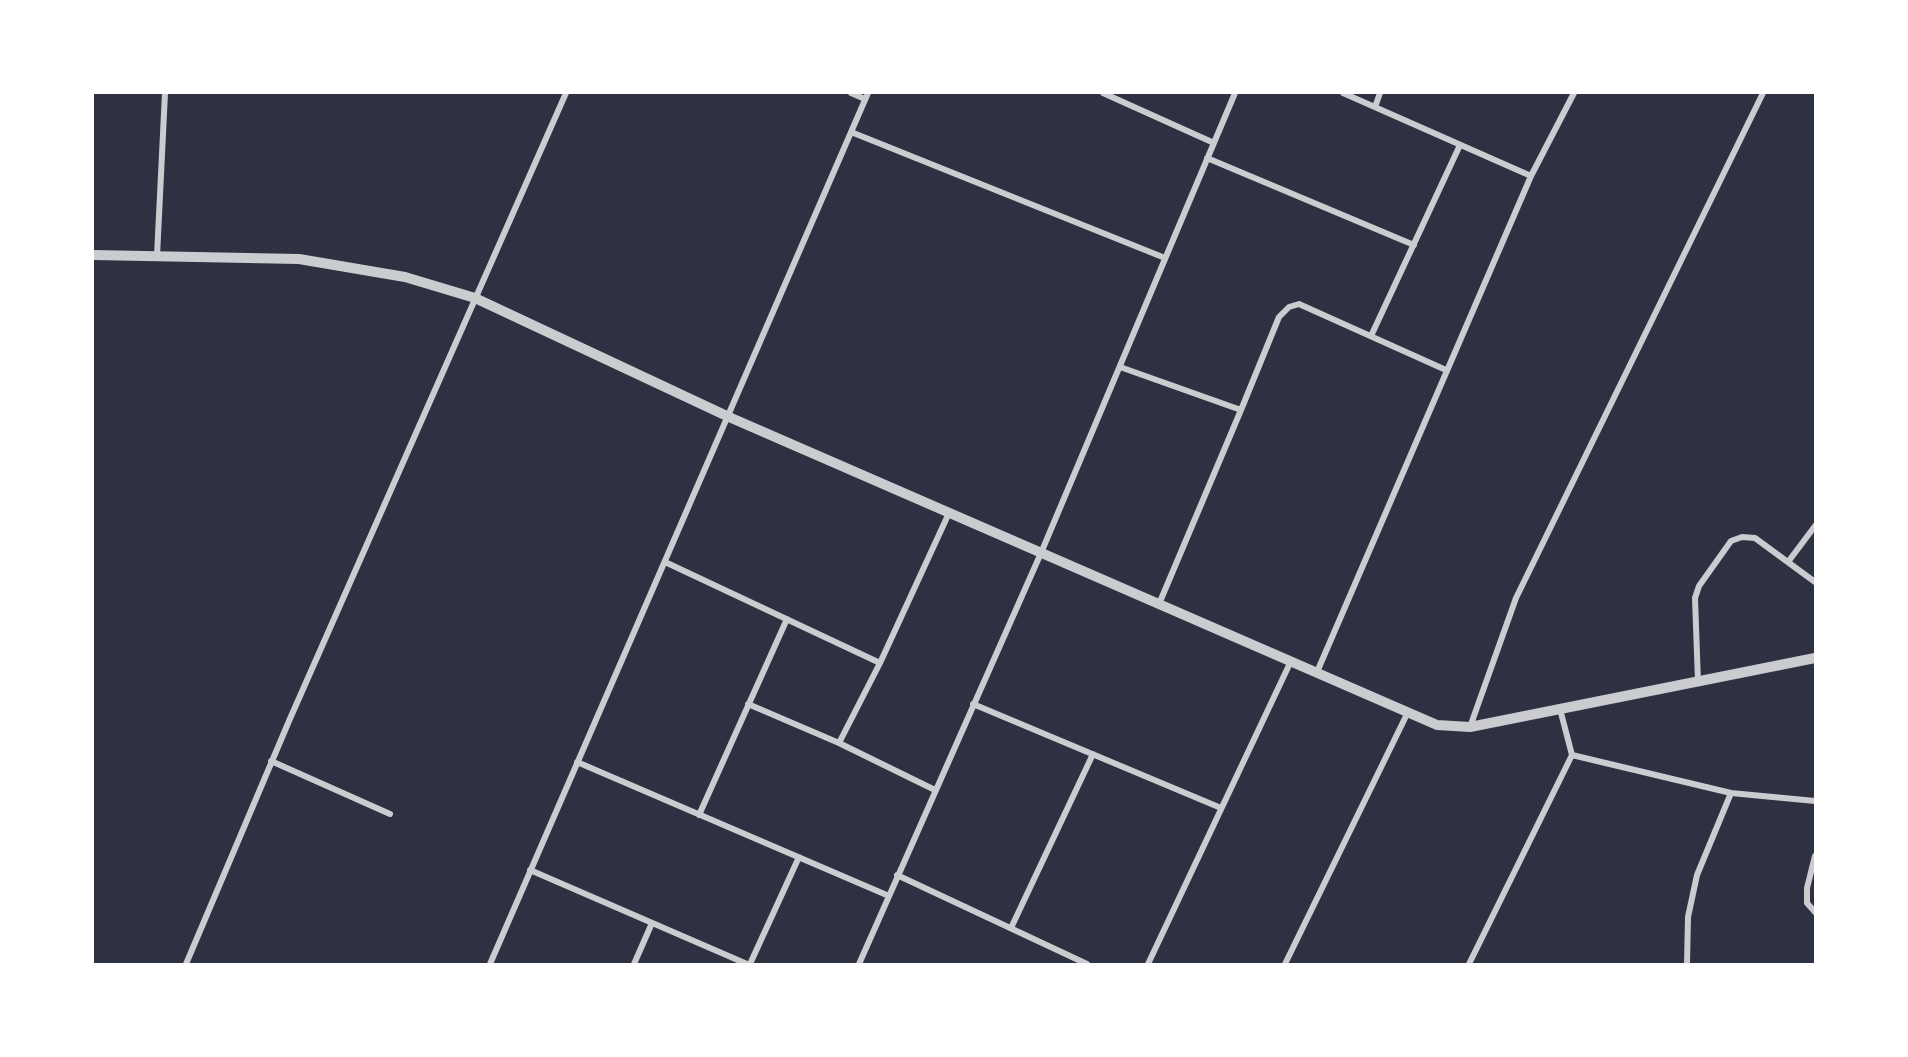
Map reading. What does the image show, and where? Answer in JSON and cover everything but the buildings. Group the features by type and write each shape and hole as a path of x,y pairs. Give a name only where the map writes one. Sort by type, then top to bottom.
{"street":[{"path":"157,256 165,93"},
{"path":"186,964 271,761 566,93"},
{"path":"490,964 729,417 866,96 851,93"},
{"path":"1103,93 1214,143"},
{"path":"859,964 1041,553 1235,93"},
{"path":"1343,93 1531,176"},
{"path":"1375,107 1380,93"},
{"path":"1317,672 1531,176 1574,93"},
{"path":"1470,727 1516,598 1763,93"},
{"path":"851,132 1165,258"},
{"path":"1371,336 1460,145"},
{"path":"1207,158 1414,245"},
{"path":"93,255 299,259 405,277 475,298 729,417 1437,725 1470,727 1815,658"},
{"path":"1159,604 1279,317 1289,307 1299,304 1446,370"},
{"path":"1120,367 1241,410"},
{"path":"839,743 880,663 949,513"},
{"path":"1788,562 1815,526"},
{"path":"1698,682 1695,598 1700,586 1731,541 1742,537 1755,538 1815,582"},
{"path":"665,562 880,663"},
{"path":"699,815 787,619"},
{"path":"1148,964 1291,661"},
{"path":"748,704 839,743 935,790"},
{"path":"974,704 1221,808"},
{"path":"1469,964 1572,755 1560,709"},
{"path":"1285,964 1408,712"},
{"path":"1011,928 1093,754"},
{"path":"1572,755 1731,793 1815,801"},
{"path":"271,761 390,814"},
{"path":"578,762 889,896"},
{"path":"1687,964 1688,917 1697,875 1731,793"},
{"path":"1815,856 1807,888 1807,903 1815,912"},
{"path":"530,870 749,964 799,857"},
{"path":"897,875 1087,964"},
{"path":"634,964 652,923"}]}
